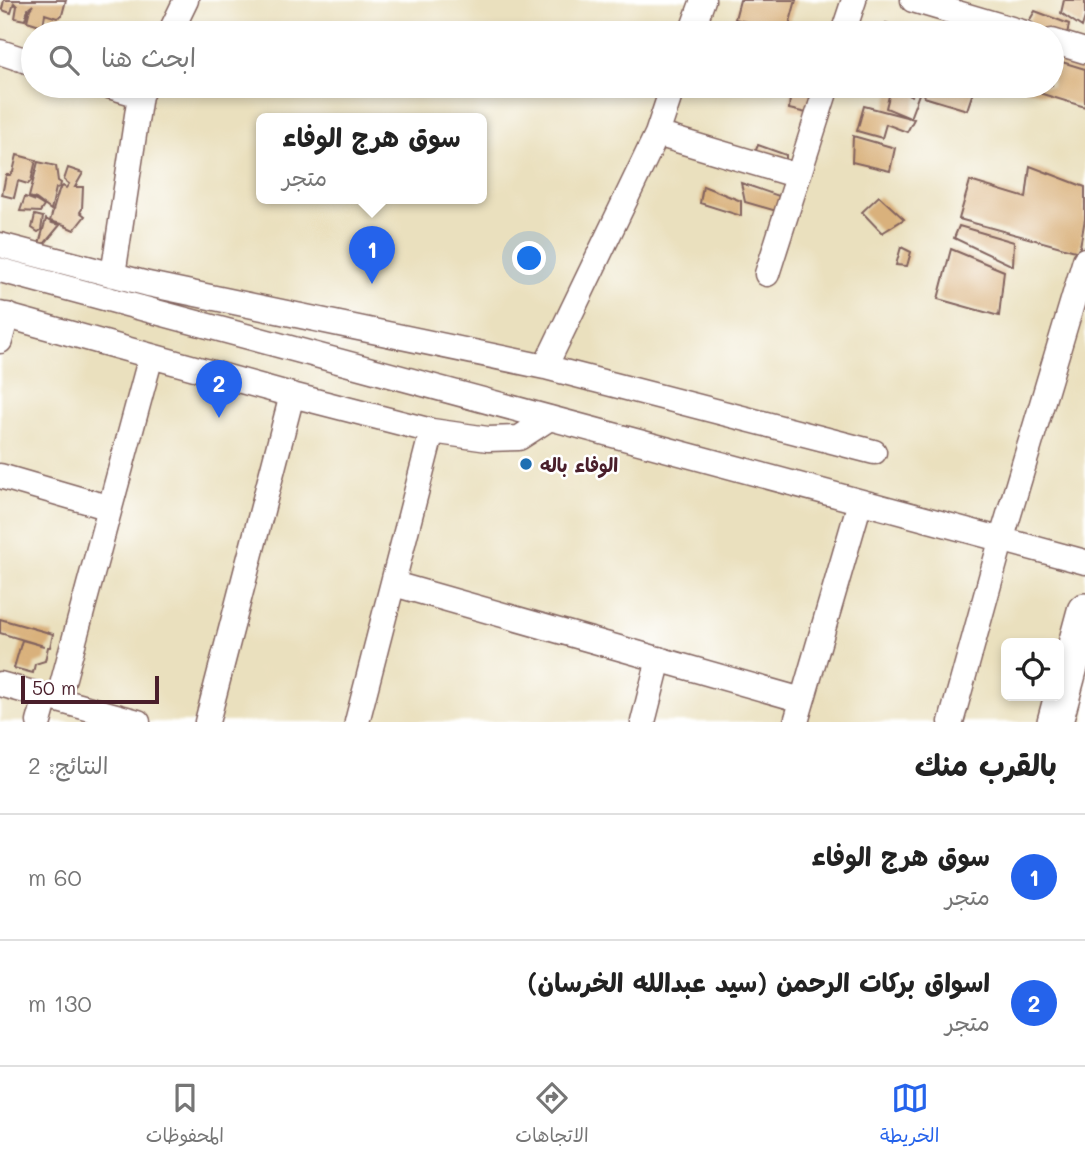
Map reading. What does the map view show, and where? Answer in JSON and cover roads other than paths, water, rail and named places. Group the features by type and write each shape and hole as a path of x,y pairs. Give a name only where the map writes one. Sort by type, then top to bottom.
{"highway":[{"path":"1055,722 1085,611"}],"street":[{"path":"176,21 186,0"},
{"path":"695,21 703,0"},
{"path":"847,21 853,0"},
{"path":"913,0 984,21"},
{"path":"1064,45 1085,51"},
{"path":"0,52 21,59"},
{"path":"113,275 141,98"},
{"path":"545,367 657,134 669,98"},
{"path":"767,274 823,98"},
{"path":"657,134 798,176"},
{"path":"0,245 113,275 145,296 550,418 1085,562"},
{"path":"951,722 1001,541 1085,260"},
{"path":"0,270 545,367 874,452"},
{"path":"0,341 4,315 432,432 488,439 519,438 550,418"},
{"path":"39,722 52,698 110,508 151,356"},
{"path":"207,722 292,395"},
{"path":"361,721 432,432"},
{"path":"0,476 110,508"},
{"path":"394,584 659,659 799,711 860,502"},
{"path":"643,722 659,659"},
{"path":"0,684 138,722"}],"place":[{"name":"سوق هرج الوفاء","path":"372,284"},
{"name":"اسواق بركات الرحمن (سيد عبدالله الخرسان)","path":"219,418"},
{"name":"الوفاء باله","path":"526,464"}]}
